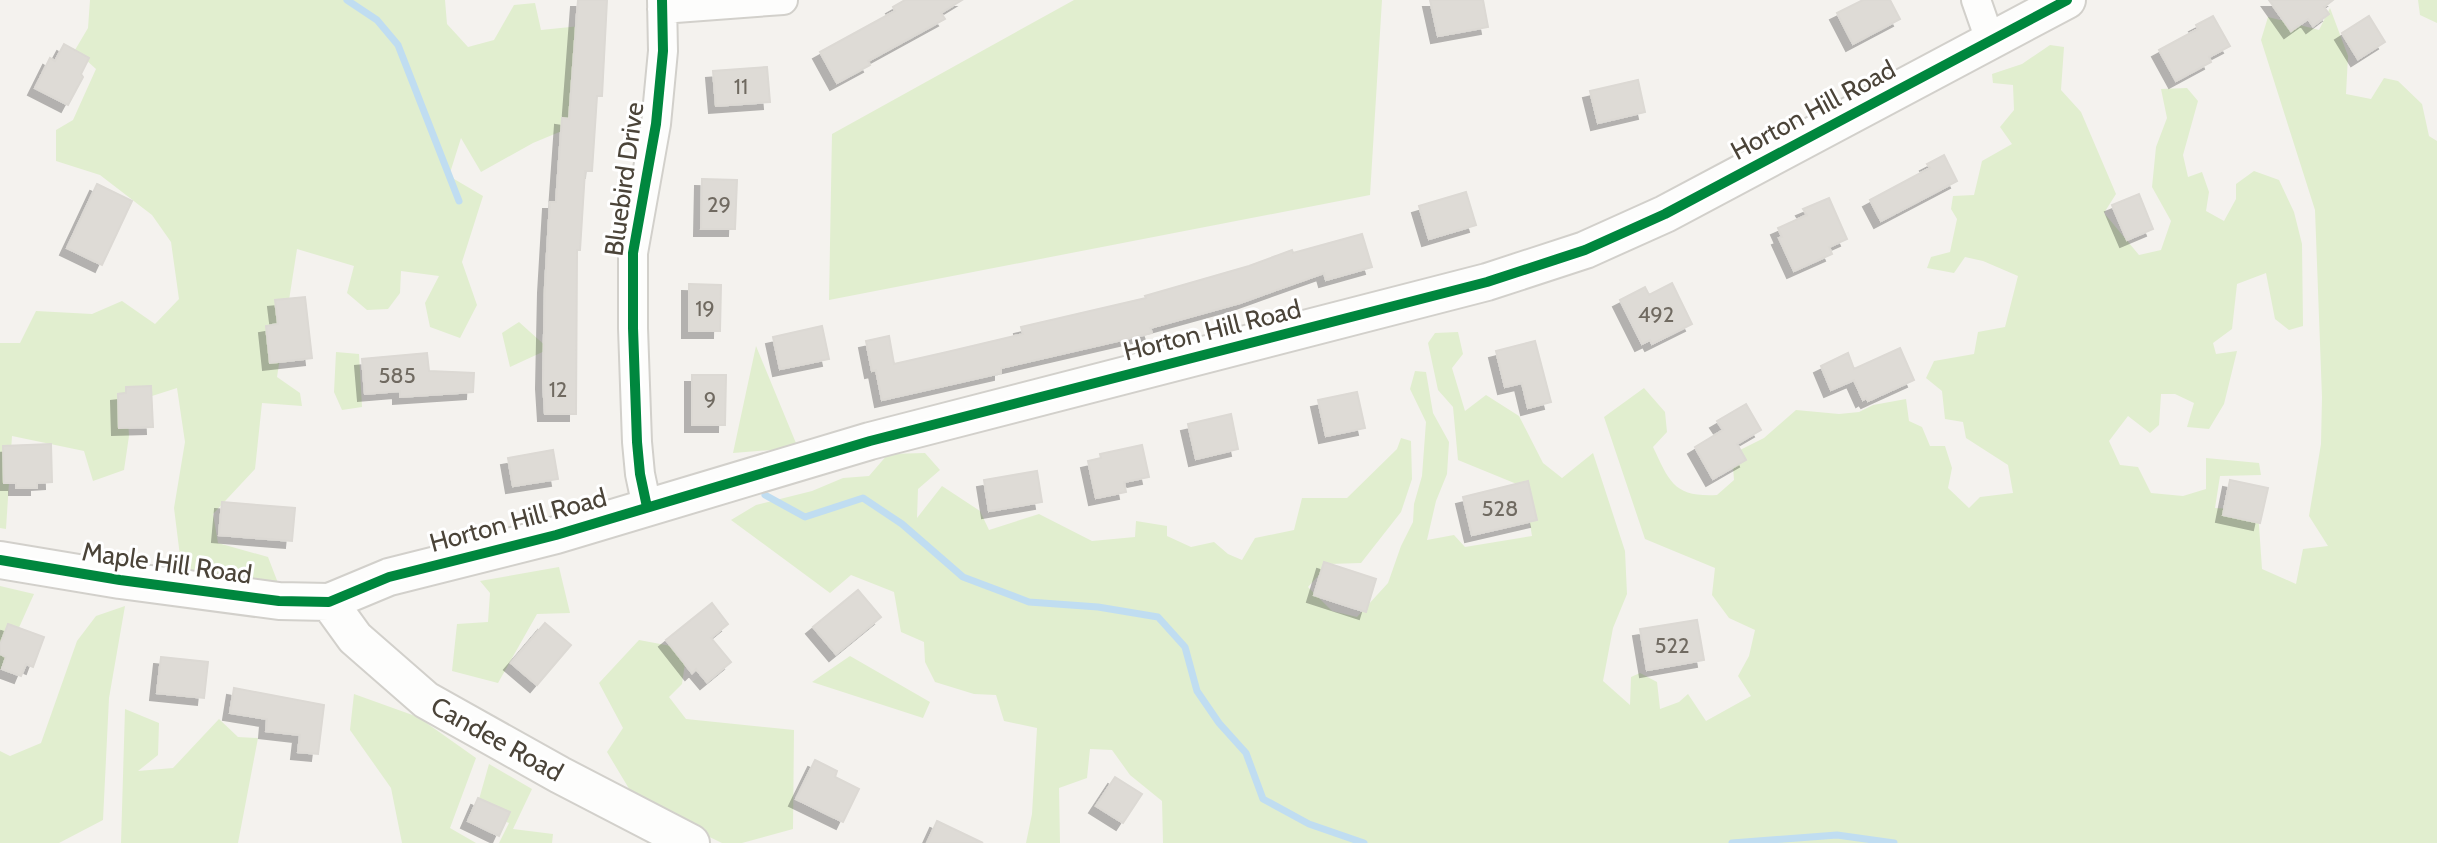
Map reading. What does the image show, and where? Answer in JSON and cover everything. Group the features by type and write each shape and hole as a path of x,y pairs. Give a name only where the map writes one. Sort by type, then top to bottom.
{"street":[{"path":"662,4 783,0"},
{"path":"1976,0 1990,40"},
{"name":"Horton Hill Road","path":"329,602 389,577 556,535 870,441 1415,301 1553,261 1610,240 1665,214 2067,0"},
{"name":"Bluebird Drive","path":"647,507 637,442 633,253 656,124 663,51 662,4"},
{"name":"Maple Hill Road","path":"0,560 279,601 329,602"},
{"name":"Candee Road","path":"329,602 355,638 426,700 691,843"}],"green space":[{"path":"90,0 445,0 447,24 468,47 494,40 514,5 535,3 541,30 590,25 569,128 533,143 481,172 461,138 449,176 483,196 462,262 477,305 460,338 430,327 425,303 439,276 401,271 400,293 388,309 367,310 347,293 354,266 297,249 277,377 300,393 302,406 262,403 255,469 213,514 218,543 268,557 278,583 182,572 174,508 185,442 177,388 127,404 129,436 124,470 93,481 84,451 12,436 6,529 0,528 0,343 20,343 36,311 92,314 122,301 155,324 179,299 171,242 152,215 100,175 56,161 56,130 73,120 96,69 75,50 88,28"},
{"path":"1074,0 1382,0 1370,195 829,300 832,134"},
{"path":"2418,0 2437,0 2437,23 2420,15"},
{"path":"2330,8 2348,56 2346,94 2371,99 2384,78 2398,81 2422,104 2429,136 2437,141 2437,843 1163,843 1162,801 1130,775 1112,750 1090,749 1087,778 1059,788 1060,843 1026,843 1032,814 1037,728 1004,721 996,695 974,694 935,682 925,662 924,642 901,632 894,592 851,575 830,593 731,520 756,505 812,491 843,478 869,476 888,454 925,453 940,470 918,489 917,518 942,486 980,511 989,530 1039,514 1092,541 1135,537 1136,521 1167,526 1167,536 1191,547 1214,542 1228,554 1242,560 1255,538 1294,530 1302,498 1347,498 1397,449 1401,438 1411,441 1412,479 1401,512 1361,563 1329,564 1308,587 1332,611 1357,617 1388,583 1413,522 1414,504 1422,476 1426,422 1410,389 1415,371 1426,372 1433,413 1449,442 1447,474 1436,501 1427,540 1454,535 1465,547 1532,536 1524,487 1458,460 1453,407 1438,390 1428,343 1435,333 1458,332 1463,354 1452,368 1465,411 1486,395 1519,416 1543,463 1562,478 1593,453 1625,551 1627,594 1613,628 1603,681 1630,705 1631,677 1640,673 1657,682 1660,709 1679,702 1688,694 1706,721 1751,696 1738,676 1749,656 1755,630 1729,618 1712,595 1715,568 1645,539 1604,417 1644,388 1665,412 1667,432 1653,447 1669,479 1691,493 1717,495 1734,480 1732,454 1764,438 1796,410 1839,414 1859,412 1873,405 1906,399 1909,421 1922,427 1930,446 1945,446 1952,468 1948,488 1969,508 1980,497 2013,493 2008,465 1966,438 1963,422 1945,419 1942,391 1926,378 1934,361 1974,354 1978,332 2005,327 2018,276 1965,257 1954,273 1927,268 1931,257 1950,252 1957,219 1951,209 1953,196 1974,195 1982,161 2012,144 2000,127 2014,110 2013,85 1993,83 1992,74 2022,64 2050,45 2064,47 2061,90 2081,112 2116,194 2104,213 2139,255 2161,250 2171,221 2152,187 2156,147 2167,118 2161,89 2187,88 2198,101 2183,155 2188,177 2202,172 2209,192 2206,211 2224,221 2236,199 2236,184 2254,171 2279,180 2294,212 2302,244 2303,326 2289,330 2275,319 2266,273 2237,284 2232,329 2213,343 2216,354 2237,351 2224,404 2209,429 2187,427 2194,403 2175,394 2161,394 2159,425 2150,433 2128,416 2109,441 2120,465 2138,467 2151,493 2183,496 2206,489 2206,458 2259,463 2261,475 2220,476 2215,508 2258,511 2262,569 2296,584 2303,549 2328,546 2309,516 2321,444 2322,397 2315,210 2261,40 2268,17 2319,30"},
{"path":"519,322 549,349 510,367 502,333"},
{"path":"756,346 798,448 733,453"},
{"path":"336,352 359,354 362,407 342,410 334,392"},
{"path":"559,567 570,613 537,614 498,683 452,671 457,624 488,622 490,593 480,581"},
{"path":"0,586 34,594 0,670"},
{"path":"125,606 109,698 103,820 59,843 0,843 0,751 10,756 41,743 77,641 96,616"},
{"path":"639,640 687,649 682,684 669,697 686,719 794,730 793,829 742,843 722,843 637,802 607,752 623,728 599,683"},
{"path":"850,656 930,702 923,718 812,682"},
{"path":"354,694 418,717 476,758 450,828 476,843 402,843 391,788 350,730"},
{"path":"125,709 159,723 158,755 138,771 173,768 219,719 238,737 258,738 238,843 121,843"},
{"path":"489,764 532,789 513,829 553,834 552,843 499,843 509,823 476,810"}],"building":[{"path":"578,0 607,0 602,96 597,96 592,171 585,171 580,250 577,250 576,414 545,414 545,286 550,202 556,202 562,118 569,119"},
{"path":"905,0 962,0 941,13 945,19 868,61 870,65 837,83 820,52 895,11 893,7"},
{"path":"1430,0 1483,0 1488,27 1438,36"},
{"path":"1863,0 1890,0 1900,19 1853,44 1837,13"},
{"path":"2269,0 2333,0 2324,7 2329,14 2313,26 2308,19 2291,31"},
{"path":"2213,16 2230,46 2209,57 2211,62 2176,81 2159,50 2198,29 2196,25"},
{"path":"2369,16 2385,42 2358,59 2342,33"},
{"path":"64,44 89,58 68,105 35,88 50,58 55,61"},
{"path":"767,67 770,102 716,106 713,71"},
{"path":"1638,80 1645,112 1598,123 1590,91"},
{"path":"1944,155 1957,181 1881,221 1870,200 1930,168 1927,164"},
{"path":"702,179 737,180 735,229 701,229"},
{"path":"97,184 132,201 102,265 67,248"},
{"path":"1466,192 1476,225 1429,239 1419,206"},
{"path":"2139,194 2153,229 2127,240 2112,205"},
{"path":"1829,198 1847,239 1829,247 1832,254 1794,271 1779,238 1782,237 1778,228 1807,215 1803,209"},
{"path":"1362,234 1372,267 1326,280 1324,273 1240,303 1150,328 1152,333 1001,368 1001,373 882,400 876,370 872,371 866,341 889,336 894,364 1023,334 1021,327 1146,298 1292,250 1293,253"},
{"path":"1672,283 1692,324 1652,344 1650,340 1642,344 1620,300 1645,287 1649,295"},
{"path":"689,284 721,285 720,331 689,331"},
{"path":"305,297 312,358 270,363 266,326 278,324 275,300"},
{"path":"822,326 829,359 780,369 773,337"},
{"path":"1535,341 1551,402 1528,408 1522,383 1505,387 1496,351"},
{"path":"1900,348 1914,380 1868,401 1866,398 1863,400 1854,380 1831,390 1821,366 1848,353 1854,369"},
{"path":"427,353 429,371 474,373 473,392 400,397 400,391 365,394 362,359"},
{"path":"692,375 726,375 725,425 692,425"},
{"path":"151,386 153,427 119,428 118,394 126,393 126,387"},
{"path":"1357,392 1365,428 1326,436 1318,400"},
{"path":"1746,404 1761,430 1737,444 1746,460 1713,479 1695,447 1723,430 1717,421"},
{"path":"1231,414 1238,449 1196,459 1188,424"},
{"path":"51,444 52,482 37,483 37,488 16,488 16,483 4,483 3,446"},
{"path":"1142,445 1149,477 1124,482 1126,492 1096,498 1088,461 1101,458 1100,454"},
{"path":"553,450 558,479 513,486 508,458"},
{"path":"1037,471 1042,502 989,511 984,480"},
{"path":"2230,480 2268,488 2260,523 2223,515"},
{"path":"1528,481 1537,520 1472,535 1463,497"},
{"path":"222,502 295,508 292,541 219,535"},
{"path":"1324,562 1376,579 1366,612 1314,595"},
{"path":"858,590 881,617 836,654 813,627"},
{"path":"712,603 728,624 711,638 731,662 707,682 696,669 692,673 666,640"},
{"path":"1697,620 1704,660 1647,670 1640,629"},
{"path":"545,623 571,645 537,685 511,663"},
{"path":"8,624 44,637 33,667 26,664 21,676 2,669 6,657 0,654 0,645"},
{"path":"161,657 208,662 204,698 157,693"},
{"path":"234,688 324,705 318,754 298,752 300,735 266,731 267,719 230,713"},
{"path":"815,760 837,771 835,777 859,789 843,822 796,799"},
{"path":"1115,777 1142,794 1123,823 1096,806"},
{"path":"478,798 510,812 499,836 468,821"},
{"path":"937,821 983,843 927,843"}],"waterway":[{"path":"347,0 377,20 398,45 459,201"},
{"path":"765,495 805,517 863,498 902,524 963,577 1029,602 1098,607 1158,617 1185,647 1197,691 1219,723 1246,753 1263,799 1309,824 1364,843"},
{"path":"1732,843 1837,835 1894,843"}],"cycle path":[{"path":"647,507 637,442 633,253 656,124 663,51 662,0"},
{"path":"0,560 279,601 329,602 389,577 556,535 870,441 1487,282 1585,250 1665,214 2067,0"}]}
